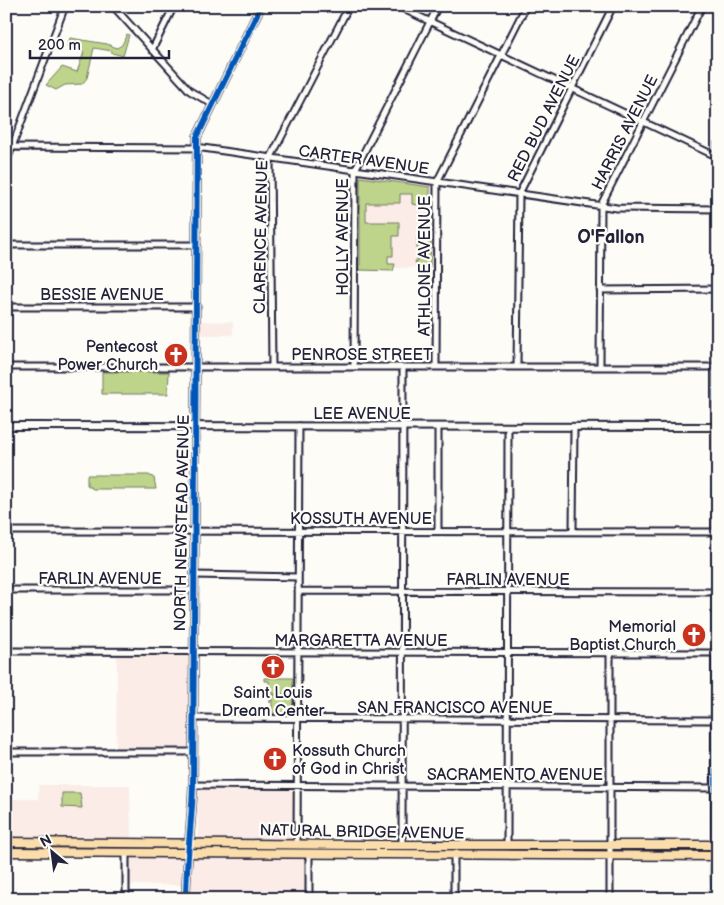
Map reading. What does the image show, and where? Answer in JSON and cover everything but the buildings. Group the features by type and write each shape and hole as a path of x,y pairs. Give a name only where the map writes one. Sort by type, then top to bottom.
{"main road":[{"name":"NATURAL BRIDGE AVENUE","path":"6,842 506,846 610,850 654,855 717,855"},
{"path":"6,848 33,846 43,843"},
{"path":"126,853 146,849 183,847 189,843"},
{"path":"187,853 196,849 227,848 248,844"},
{"name":"NATURAL BRIDGE AVENUE","path":"6,852 454,853 610,850 717,845"},
{"path":"654,855 672,851 702,850 717,845"}],"street":[{"path":"6,163 9,147 65,6"},
{"path":"113,6 190,91 212,104"},
{"path":"152,50 174,6"},
{"name":"NORTH NEWSTEAD AVENUE","path":"186,899 187,853 193,785 198,131 261,6"},
{"name":"CLARENCE AVENUE","path":"272,367 270,159 349,6"},
{"path":"397,6 718,157"},
{"name":"HOLLY AVENUE","path":"354,367 355,170 438,6"},
{"name":"ATHLONE AVENUE","path":"436,367 437,182 526,6"},
{"name":"RED BUD AVENUE","path":"518,367 519,194 613,6"},
{"name":"HARRIS AVENUE","path":"600,367 601,205 702,6"},
{"path":"713,899 717,855 718,144"},
{"name":"CARTER AVENUE","path":"9,147 197,148 624,208 718,209"},
{"path":"6,245 197,245"},
{"path":"600,290 717,288"},
{"name":"BESSIE AVENUE","path":"6,307 197,307"},
{"name":"PENROSE STREET","path":"6,368 197,366 717,367"},
{"path":"402,846 403,367"},
{"name":"LEE AVENUE","path":"6,426 717,427"},
{"path":"297,844 299,426"},
{"path":"438,427 438,531"},
{"path":"506,846 508,427"},
{"path":"573,531 574,428"},
{"name":"KOSSUTH AVENUE","path":"6,531 717,532"},
{"path":"194,576 298,577"},
{"name":"FARLIN AVENUE","path":"6,590 194,590"},
{"name":"FARLIN AVENUE","path":"298,591 717,592"},
{"name":"MARGARETTA AVENUE","path":"6,651 717,653"},
{"path":"610,653 610,899"},
{"name":"SAN FRANCISCO AVENUE","path":"193,718 716,720"},
{"path":"6,752 193,752"},
{"name":"SACRAMENTO AVENUE","path":"193,785 716,788"},
{"path":"126,853 126,899"},
{"path":"454,853 454,899"},
{"path":"309,854 310,899"}],"shaded area":[{"path":"359,175 432,186 433,267 394,268 393,271 358,271"},
{"path":"201,321 233,322 233,335 200,335"},
{"path":"117,654 189,656 189,747 116,749"},
{"path":"39,785 130,785 131,840 6,839 6,799 38,799"},
{"path":"199,789 291,789 293,791 294,839 198,840 197,792"},
{"path":"129,857 181,857 182,885 128,885"},
{"path":"192,857 306,858 307,898 190,898 190,859"}],"green space":[{"path":"127,34 129,35 123,56 112,53 112,51 94,48 87,78 82,84 65,85 56,90 46,85 62,67 77,72 84,52 67,47 70,38 107,44 117,48 122,45"},
{"path":"360,177 430,187 430,207 412,204 412,194 400,194 400,203 366,203 366,222 399,222 399,236 393,236 393,256 388,256 388,264 395,264 393,271 360,270"},
{"path":"431,235 430,267 417,267 415,261 417,261 417,236"},
{"path":"102,372 169,372 168,394 102,394"},
{"path":"87,475 149,475 154,478 156,489 93,489 87,485"},
{"path":"264,678 293,678 293,694 273,694 269,690 269,681 264,681"},
{"path":"270,695 293,695 292,713 272,713 272,698 270,703"},
{"path":"62,793 80,793 82,808 62,807"}],"cycle path":[{"path":"186,899 193,785 197,137 261,6"},
{"path":"713,899 716,821 718,144"}],"place":[{"name":"Pentecost Power Church","path":"176,355"},
{"name":"Memorial Baptist Church","path":"694,635"},
{"name":"Saint Louis Dream Center","path":"273,667"},
{"name":"Kossuth Church of God in Christ","path":"275,759"}],"district":[{"name":"O'Fallon","path":"611,237"}]}
